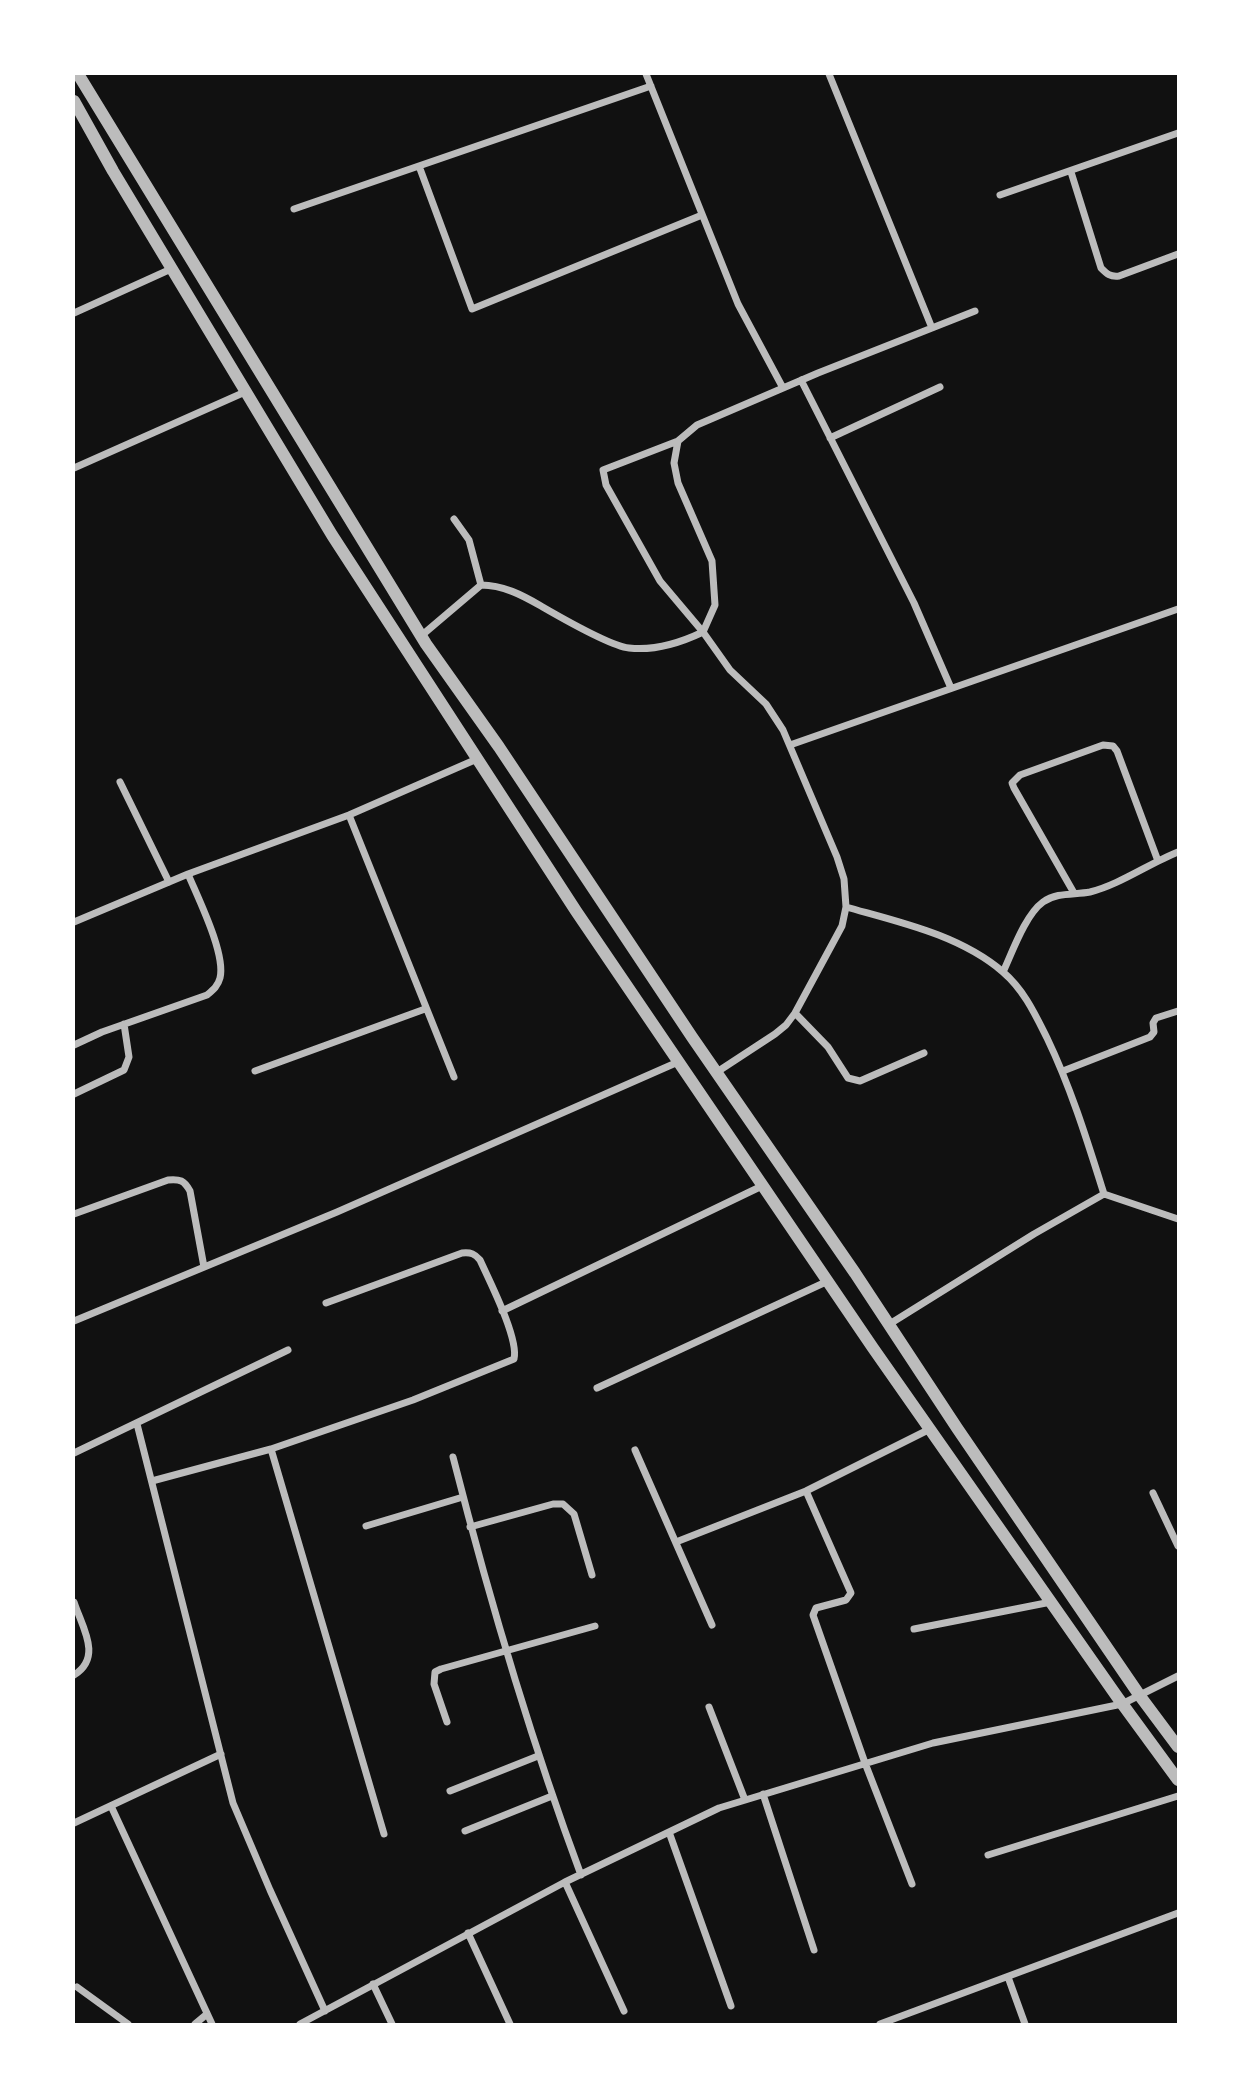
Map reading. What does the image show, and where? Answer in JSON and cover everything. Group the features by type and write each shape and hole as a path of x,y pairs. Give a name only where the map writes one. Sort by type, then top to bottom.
{"street":[{"path":"78,74 421,636 855,1273 887,1326 1140,1696 1178,1747"},
{"path":"646,74 737,304 783,388"},
{"path":"829,74 932,328"},
{"path":"294,209 651,86"},
{"path":"74,101 171,269 331,535 576,911 762,1186 1122,1704 1178,1780"},
{"path":"1000,195 1178,134"},
{"path":"419,166 472,309 702,215"},
{"path":"1071,172 1101,268 1107,274 1119,276 1178,254"},
{"path":"74,313 171,269"},
{"path":"717,1072 775,1034 795,1013 842,926 846,907 844,879 790,745 766,704 730,670 703,632 660,581 607,485 603,470 678,441 697,425 801,380 975,311"},
{"path":"801,380 914,604 951,688"},
{"path":"830,438 940,387"},
{"path":"74,468 245,392"},
{"path":"421,636 481,585 496,585 523,595 578,626 628,649 667,646 703,632 715,605 712,561 677,483 674,463 678,441"},
{"path":"454,519 469,540 481,585"},
{"path":"790,745 1178,609"},
{"path":"1074,894 1014,788 1012,783 1020,775 1103,745 1113,746 1158,861"},
{"path":"74,922 188,874 349,815 477,759"},
{"path":"120,782 169,882"},
{"path":"349,815 454,1077"},
{"path":"1003,972 1035,911 1043,902 1058,895 1103,887 1178,852"},
{"path":"74,1045 207,995 218,985 221,975 220,957 188,874"},
{"path":"846,907 934,934 977,954 1003,972 1032,1007 1063,1071 1082,1121 1104,1194"},
{"path":"255,1071 425,1009"},
{"path":"1063,1071 1150,1037 1154,1032 1153,1023 1156,1018 1178,1011"},
{"path":"795,1013 828,1047 843,1073 853,1081 860,1081 924,1053"},
{"path":"74,1094 124,1070 129,1058 124,1024"},
{"path":"74,1321 337,1212 678,1062"},
{"path":"74,1214 168,1180 185,1182 190,1191 204,1267"},
{"path":"502,1311 762,1186"},
{"path":"887,1326 1034,1234 1104,1194 1178,1219"},
{"path":"152,1481 271,1449 413,1400 507,1364 514,1359 516,1352 480,1260 469,1252 326,1304"},
{"path":"597,1388 828,1281"},
{"path":"74,1453 288,1350"},
{"path":"137,1424 233,1803 325,2011"},
{"path":"676,1542 806,1491 930,1428"},
{"path":"271,1449 384,1834"},
{"path":"635,1450 712,1625"},
{"path":"453,1457 470,1527 538,1756 580,1875"},
{"path":"806,1491 851,1592 846,1600 816,1608 813,1615 864,1763 912,1884"},
{"path":"1153,1493 1178,1546"},
{"path":"366,1527 463,1497"},
{"path":"470,1527 553,1504 563,1504 574,1514 592,1575"},
{"path":"914,1629 1051,1602"},
{"path":"74,1603 90,1649 88,1662 74,1675"},
{"path":"447,1722 434,1684 436,1672 595,1626"},
{"path":"300,2025 565,1882 719,1808 933,1743 1122,1704 1178,1676"},
{"path":"709,1707 745,1800"},
{"path":"74,1823 221,1754"},
{"path":"450,1791 538,1756"},
{"path":"763,1794 814,1950"},
{"path":"465,1831 552,1796"},
{"path":"988,1855 1178,1796"},
{"path":"111,1806 212,2025"},
{"path":"668,1832 731,2006"},
{"path":"565,1882 624,2011"},
{"path":"880,2025 1178,1913"},
{"path":"468,1933 510,2025"},
{"path":"1008,1977 1025,2025"},
{"path":"373,1984 392,2025"},
{"path":"77,1987 128,2025"},
{"path":"195,2025 207,2014"}]}
